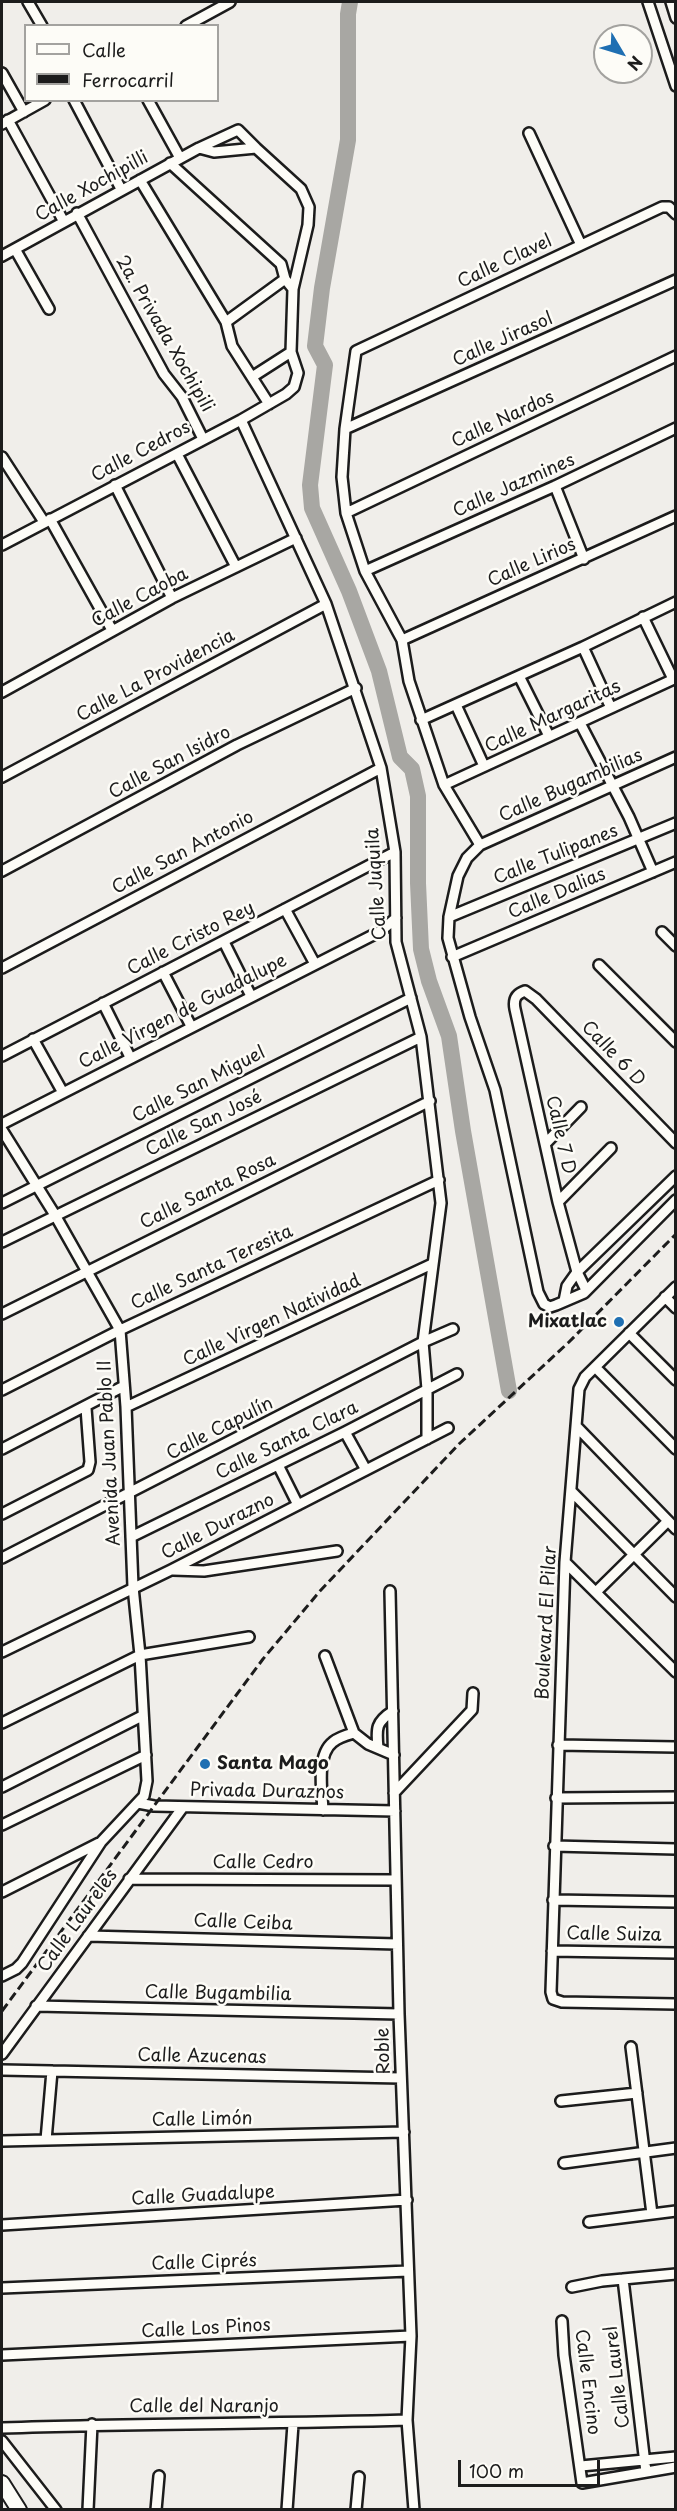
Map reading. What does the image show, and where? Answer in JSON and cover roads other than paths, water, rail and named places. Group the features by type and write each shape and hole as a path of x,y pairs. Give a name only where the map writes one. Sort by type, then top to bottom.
{"highway":[{"path":"2,2483 19,2510"}],"street":[{"path":"28,2 41,24"},
{"path":"190,24 230,2"},
{"path":"648,2 675,86"},
{"path":"670,2 675,18"},
{"path":"2,73 24,112"},
{"path":"42,102 5,122 64,222"},
{"path":"75,102 121,189"},
{"path":"149,102 180,158"},
{"name":"Calle Xochipilli","path":"2,256 121,189 238,130 256,148"},
{"path":"529,134 580,245"},
{"path":"199,148 214,152 256,148 301,189 309,207 308,225 293,289 291,352 252,377"},
{"path":"170,163 281,264 285,279 293,289"},
{"path":"140,180 226,322 232,346 268,404"},
{"name":"Calle Clavel","path":"345,429 356,351 662,207 672,211"},
{"name":"2a. Privada Xochipili","path":"78,213 164,374 183,397 203,439"},
{"path":"15,249 49,309"},
{"path":"226,322 285,279"},
{"name":"Calle Jirasol","path":"345,429 675,280"},
{"name":"Calle Cedros","path":"2,545 115,484 242,420 286,394 294,387 297,373 291,352"},
{"name":"Calle Nardos","path":"345,513 675,356"},
{"name":"Calle Juquila","path":"242,420 326,604 381,768 395,852 396,942 421,1037 441,1203 423,1342 427,1389 427,1439"},
{"name":"Calle Jazmines","path":"364,571 555,486 675,428"},
{"path":"345,429 342,477 345,513 364,571 402,640 409,681 444,785 480,845 467,858 458,876 449,916 448,938 495,1090 538,1292 544,1305 550,1307 564,1300 578,1297 675,1200"},
{"path":"177,454 236,567"},
{"path":"2,458 5,471 46,520 112,630"},
{"path":"115,484 172,598"},
{"path":"555,486 584,559"},
{"name":"Calle Lirios","path":"402,640 675,516"},
{"name":"Calle Caoba","path":"2,692 172,598 296,538"},
{"path":"421,720 583,647 675,602"},
{"name":"Calle La Providencia","path":"2,777 326,604"},
{"path":"643,617 674,678"},
{"path":"583,647 611,708"},
{"path":"519,676 549,736"},
{"name":"Calle Margaritas","path":"444,785 674,678"},
{"name":"Calle San Isidro","path":"2,871 237,745 356,688"},
{"path":"456,705 484,766"},
{"path":"580,723 613,786 653,872"},
{"name":"Calle Bugambilias","path":"480,845 675,757"},
{"name":"Calle San Antonio","path":"2,968 381,768"},
{"name":"Calle Tulipanes","path":"449,916 675,823"},
{"name":"Calle Cristo Rey","path":"2,1056 395,852"},
{"name":"Calle Dalias","path":"452,957 675,862"},
{"path":"285,909 315,964"},
{"name":"Calle Virgen de Guadalupe","path":"2,1124 62,1091 381,932 396,918"},
{"path":"381,932 396,942"},
{"path":"662,933 675,946"},
{"path":"224,942 251,996"},
{"path":"599,965 675,1042"},
{"path":"163,972 191,1026"},
{"name":"Calle 6 D","path":"525,991 536,999 675,1143"},
{"name":"Calle 7 D","path":"525,991 515,997 515,1009 558,1202 577,1272 586,1290"},
{"name":"Calle San Miguel","path":"2,1203 411,998"},
{"path":"103,1003 130,1058"},
{"name":"Calle San José","path":"2,1242 421,1037"},
{"path":"33,1039 62,1091"},
{"name":"Calle Santa Rosa","path":"2,1314 430,1101"},
{"path":"545,1144 581,1107"},
{"name":"Avenida Juan Pablo II","path":"2,1130 56,1215 120,1330 126,1407 133,1587 146,1755 146,1790 138,1803"},
{"path":"558,1202 610,1148"},
{"path":"564,1300 567,1286 577,1272 675,1176"},
{"name":"Calle Santa Teresita","path":"2,1390 120,1330 439,1180"},
{"name":"Calle Virgen Natividad","path":"126,1407 432,1264"},
{"name":"Boulevard El Pilar","path":"675,1287 585,1377 579,1389 565,1562 551,1992 553,1999 562,2002 675,2004"},
{"path":"665,1297 675,1308"},
{"name":"Calle Capulín","path":"2,1558 423,1342 453,1329"},
{"path":"629,1334 675,1380"},
{"path":"595,1367 675,1449"},
{"name":"Calle Santa Clara","path":"131,1537 457,1374"},
{"path":"2,1449 86,1408 124,1386"},
{"path":"2,1514 88,1470 90,1462 86,1408"},
{"path":"576,1426 675,1529"},
{"name":"Calle Durazno","path":"2,1652 171,1570 448,1428"},
{"path":"345,1432 366,1470"},
{"path":"278,1465 298,1505"},
{"path":"571,1491 675,1597"},
{"path":"596,1592 668,1521"},
{"path":"171,1570 204,1571 337,1551"},
{"path":"565,1562 675,1672"},
{"name":"Roble","path":"390,1591 397,1944 411,2336 407,2420 414,2510"},
{"path":"2,1723 140,1655 249,1637"},
{"path":"325,1656 354,1733 361,1739 394,1755"},
{"path":"394,1793 472,1710 473,1693"},
{"path":"378,1748 377,1732 380,1719 393,1711"},
{"path":"2,1786 142,1716"},
{"path":"323,1810 324,1755 330,1743 339,1737 354,1733"},
{"path":"558,1745 675,1747"},
{"path":"2,1825 146,1755"},
{"path":"556,1798 675,1797"},
{"name":"Privada Duraznos","path":"138,1803 183,1807 395,1811"},
{"name":"Calle Laureles","path":"2,1976 16,1969 101,1842 138,1803"},
{"name":"Calle Laureles","path":"2,2054 183,1807"},
{"path":"2,1892 101,1842"},
{"path":"554,1846 675,1849"},
{"name":"Calle Cedro","path":"129,1879 396,1880"},
{"path":"553,1900 675,1902"},
{"name":"Calle Ceiba","path":"88,1936 397,1944"},
{"name":"Calle Suiza","path":"552,1951 675,1953"},
{"name":"Calle Bugambilia","path":"36,2006 399,2014"},
{"path":"631,2047 652,2214"},
{"name":"Calle Azucenas","path":"2,2070 401,2078"},
{"path":"46,2140 52,2071"},
{"path":"561,2101 637,2093"},
{"name":"Calle Limón","path":"2,2141 404,2132"},
{"path":"564,2163 675,2148"},
{"name":"Calle Guadalupe","path":"2,2225 407,2200"},
{"path":"589,2222 675,2211"},
{"name":"Calle Ciprés","path":"2,2288 408,2271"},
{"path":"572,2287 675,2274"},
{"name":"Calle Laurel","path":"623,2279 646,2472"},
{"name":"Calle Encino","path":"562,2321 564,2355 582,2483 646,2472"},
{"name":"Calle Los Pinos","path":"2,2355 411,2336"},
{"name":"Calle del Naranjo","path":"2,2428 92,2424 293,2424 407,2420"},
{"path":"88,2510 92,2424"},
{"path":"287,2510 293,2424"},
{"path":"2,2440 56,2510"},
{"path":"581,2466 675,2457"},
{"path":"646,2472 675,2467"},
{"path":"156,2510 159,2476"},
{"path":"357,2510 359,2477"}],"waterway":[{"path":"350,2 348,14 348,140 322,288 315,346 325,365 310,485 312,508 349,591 379,671 400,757 412,769 418,796 421,949 429,981 449,1036 463,1131 509,1391"}],"railway":[{"path":"2,2011 263,1659 320,1591 459,1444 569,1342 676,1234"}],"place":[{"name":"Mixatlac","path":"619,1322"},
{"name":"Santa Mago","path":"205,1764"}]}
